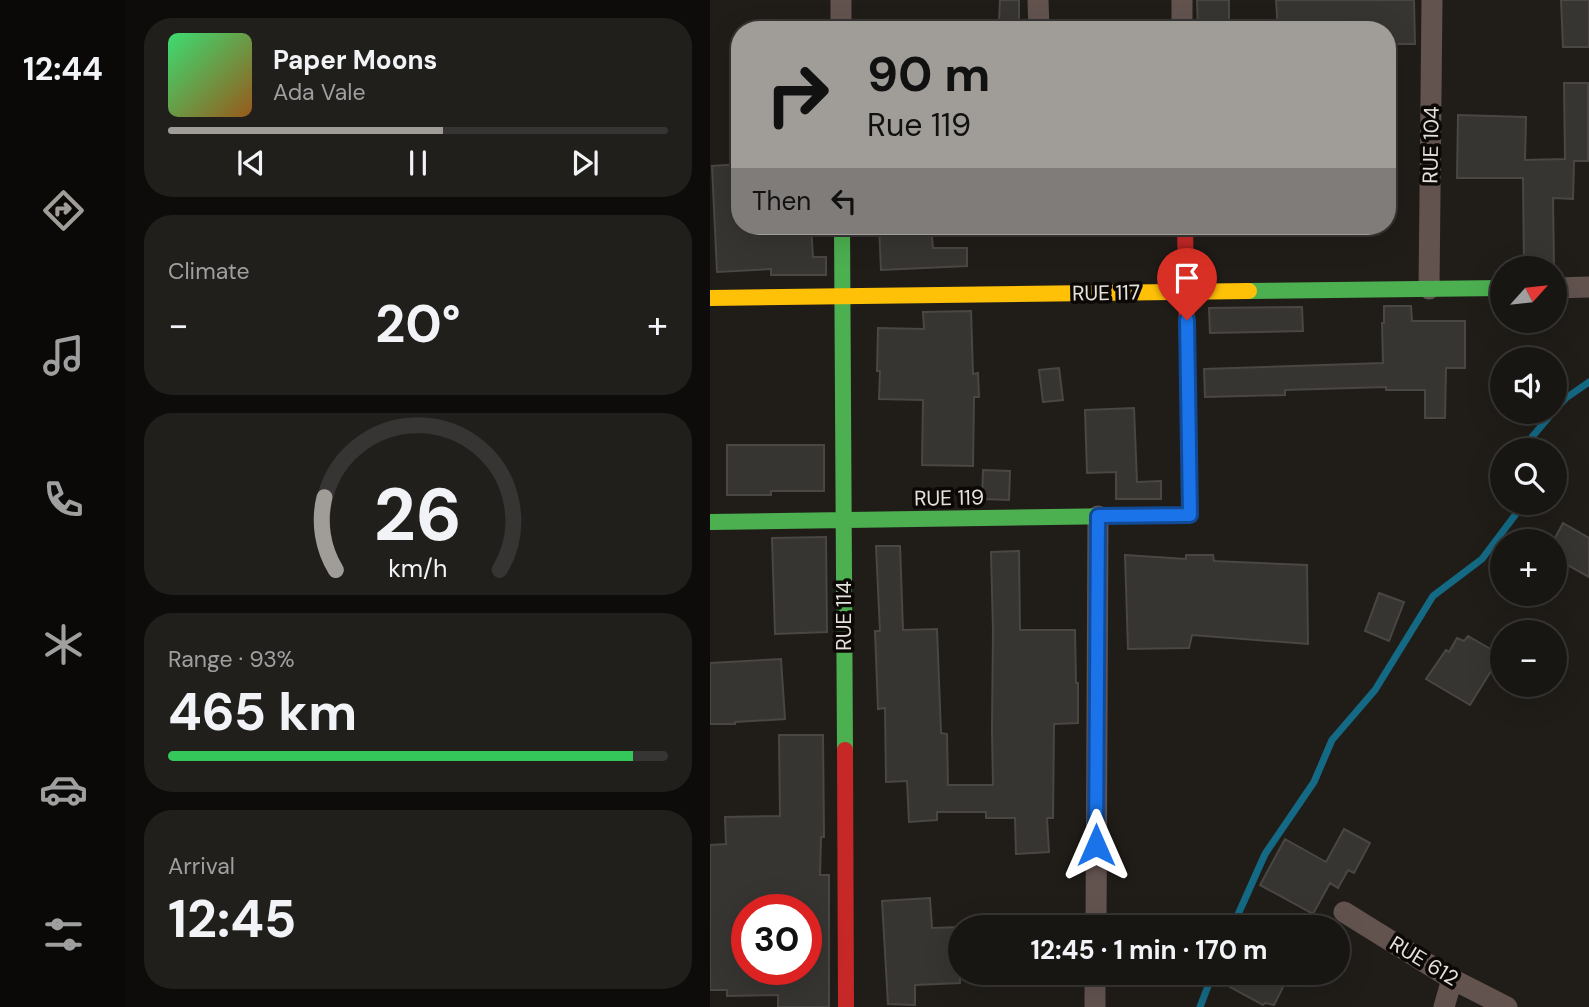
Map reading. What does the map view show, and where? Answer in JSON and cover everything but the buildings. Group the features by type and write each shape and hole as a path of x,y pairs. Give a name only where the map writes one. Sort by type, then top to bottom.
{"street":[{"path":"841,0 841,21"},
{"path":"1038,0 1039,21"},
{"path":"1182,0 1182,21"},
{"name":"RUE 104","path":"1429,289 1432,0"},
{"name":"RUE 114","path":"842,235 846,1007"},
{"path":"1185,235 1186,292"},
{"path":"1568,288 1588,287"},
{"name":"RUE 117","path":"710,298 1490,288"},
{"name":"RUE 119","path":"710,522 1190,515 1186,292"},
{"path":"1096,915 1098,516"},
{"name":"RUE 612","path":"1344,912 1452,979 1507,1007"},
{"path":"1444,1007 1452,979"},
{"path":"1095,985 1095,1007"}],"waterway":[{"path":"1567,397 1589,382"},
{"path":"1532,438 1543,424"},
{"path":"1238,915 1265,854 1314,782 1332,740 1375,690 1433,596 1482,559 1515,515"},
{"path":"1200,1007 1208,985"}],"traffic: fast":[{"path":"842,235 845,750"},
{"path":"1249,291 1490,288"},
{"path":"710,522 1190,515 1190,502"}],"traffic: slow":[{"path":"710,298 1249,291"}],"traffic: jam":[{"path":"1185,235 1190,502"},
{"path":"845,750 846,1007"}],"route":[{"path":"1096,845 1098,516 1190,515 1187,320"}]}
